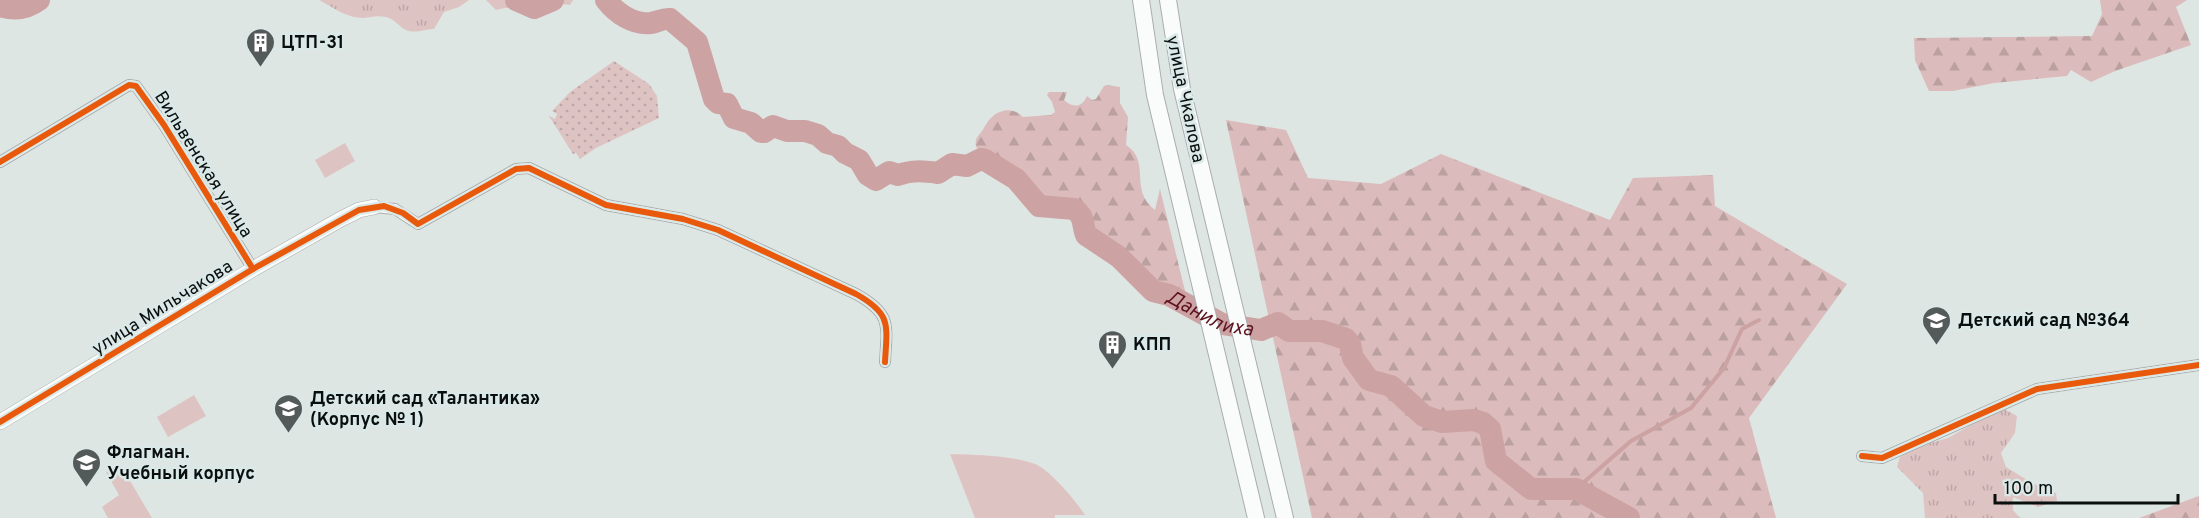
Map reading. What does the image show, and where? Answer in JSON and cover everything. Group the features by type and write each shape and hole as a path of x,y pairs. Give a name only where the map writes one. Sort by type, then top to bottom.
{"main road":[{"name":"улица Чкалова","path":"1141,0 1155,95 1256,518"},
{"name":"улица Чкалова","path":"1168,0 1182,88 1285,518"}],"street":[{"name":"Вильвенская улица","path":"0,162 129,85 136,86 164,125 253,269"},
{"path":"374,207 395,209 418,224 516,169 529,168 606,204 683,219 718,230 856,294 873,305 885,318 885,362"},
{"name":"улица Мильчакова","path":"0,422 253,269 341,219 359,210 374,207"},
{"path":"1862,456 1882,458 2037,389 2199,365"}],"green space":[{"path":"319,0 469,0 459,7 444,12 434,29 413,32 404,29 389,18 351,16"},
{"path":"486,0 573,0 570,5 536,1 496,10"},
{"path":"2100,0 2187,0 2176,7 2191,45 2115,71 2091,82 2071,70 2067,76 1994,83 1953,91 1929,91 1915,60 1914,38 2092,36 2102,14"},
{"path":"614,61 649,84 657,96 659,118 596,148 580,159 576,153 573,154 549,116 555,119 557,114 552,111 570,92"},
{"path":"1107,85 1120,87 1120,103 1128,117 1126,145 1138,159 1143,193 1147,202 1155,210 1160,189 1188,303 1169,292 1153,289 1118,252 1089,233 1083,211 1041,202 1016,174 994,156 985,155 976,147 978,136 992,116 997,113 1007,110 1023,117 1051,115 1055,112 1047,95 1049,92 1067,92 1064,100 1077,106 1083,103 1087,96 1092,100 1096,99"},
{"path":"1226,120 1286,130 1308,178 1381,184 1441,154 1610,220 1633,178 1713,175 1715,206 1847,284 1749,418 1776,518 1312,518"},
{"path":"345,143 355,161 325,178 315,160"},
{"path":"194,395 206,416 168,437 157,417"},
{"path":"2004,409 2017,416 2015,433 2001,453 2006,467 2032,483 2056,493 2057,501 2038,507 2013,497 2013,510 2020,518 1925,518 1923,493 1897,467 1900,457 1920,446 1948,438"},
{"path":"950,454 1004,457 1035,464 1055,479 1085,515 1055,515 1055,518 975,518"},
{"path":"120,464 152,518 108,518 102,507 119,495 106,472"},
{"path":"2199,496 2199,518 2139,518"}],"waterway":[{"name":"Данилиха","path":"0,6 21,8 39,0"},
{"name":"Данилиха","path":"516,0 534,8 553,0"},
{"name":"Данилиха","path":"606,0 620,14 631,20 651,23 670,19 697,42 714,99 718,103 727,104 734,118 751,123 761,132 773,126 787,131 805,131 818,135 827,143 838,146 845,153 859,160 868,175 876,180 889,172 898,175 918,171 938,173 952,164 967,166 981,159 985,160 1016,179 1039,206 1074,209 1078,212 1082,218 1086,235 1119,257 1153,291 1169,295 1222,324 1261,330 1278,323 1289,331 1322,331 1346,339 1350,344 1353,358 1369,380 1391,386 1424,416 1442,422 1474,420 1483,423 1490,429 1496,461 1531,489 1576,489 1629,518"},
{"path":"1576,489 1631,441 1691,408 1724,368 1742,329 1759,320"}],"cycle path":[{"path":"0,162 129,85 136,86 164,125 253,269"},
{"path":"0,422 253,269 359,210 384,206 403,213 418,224 516,169 529,168 606,205 683,219 718,230 856,294 876,308 885,322 885,362"},
{"path":"1862,456 1882,458 2037,389 2199,365"}],"place":[{"name":"ЦТП-31","path":"260,68"},
{"name":"Детский сад №364","path":"1937,346"},
{"name":"КПП","path":"1112,370"},
{"name":"Детский сад «Талантика» (Корпус № 1)","path":"289,434"},
{"name":"Флагман. Учебный корпус","path":"86,488"}]}
